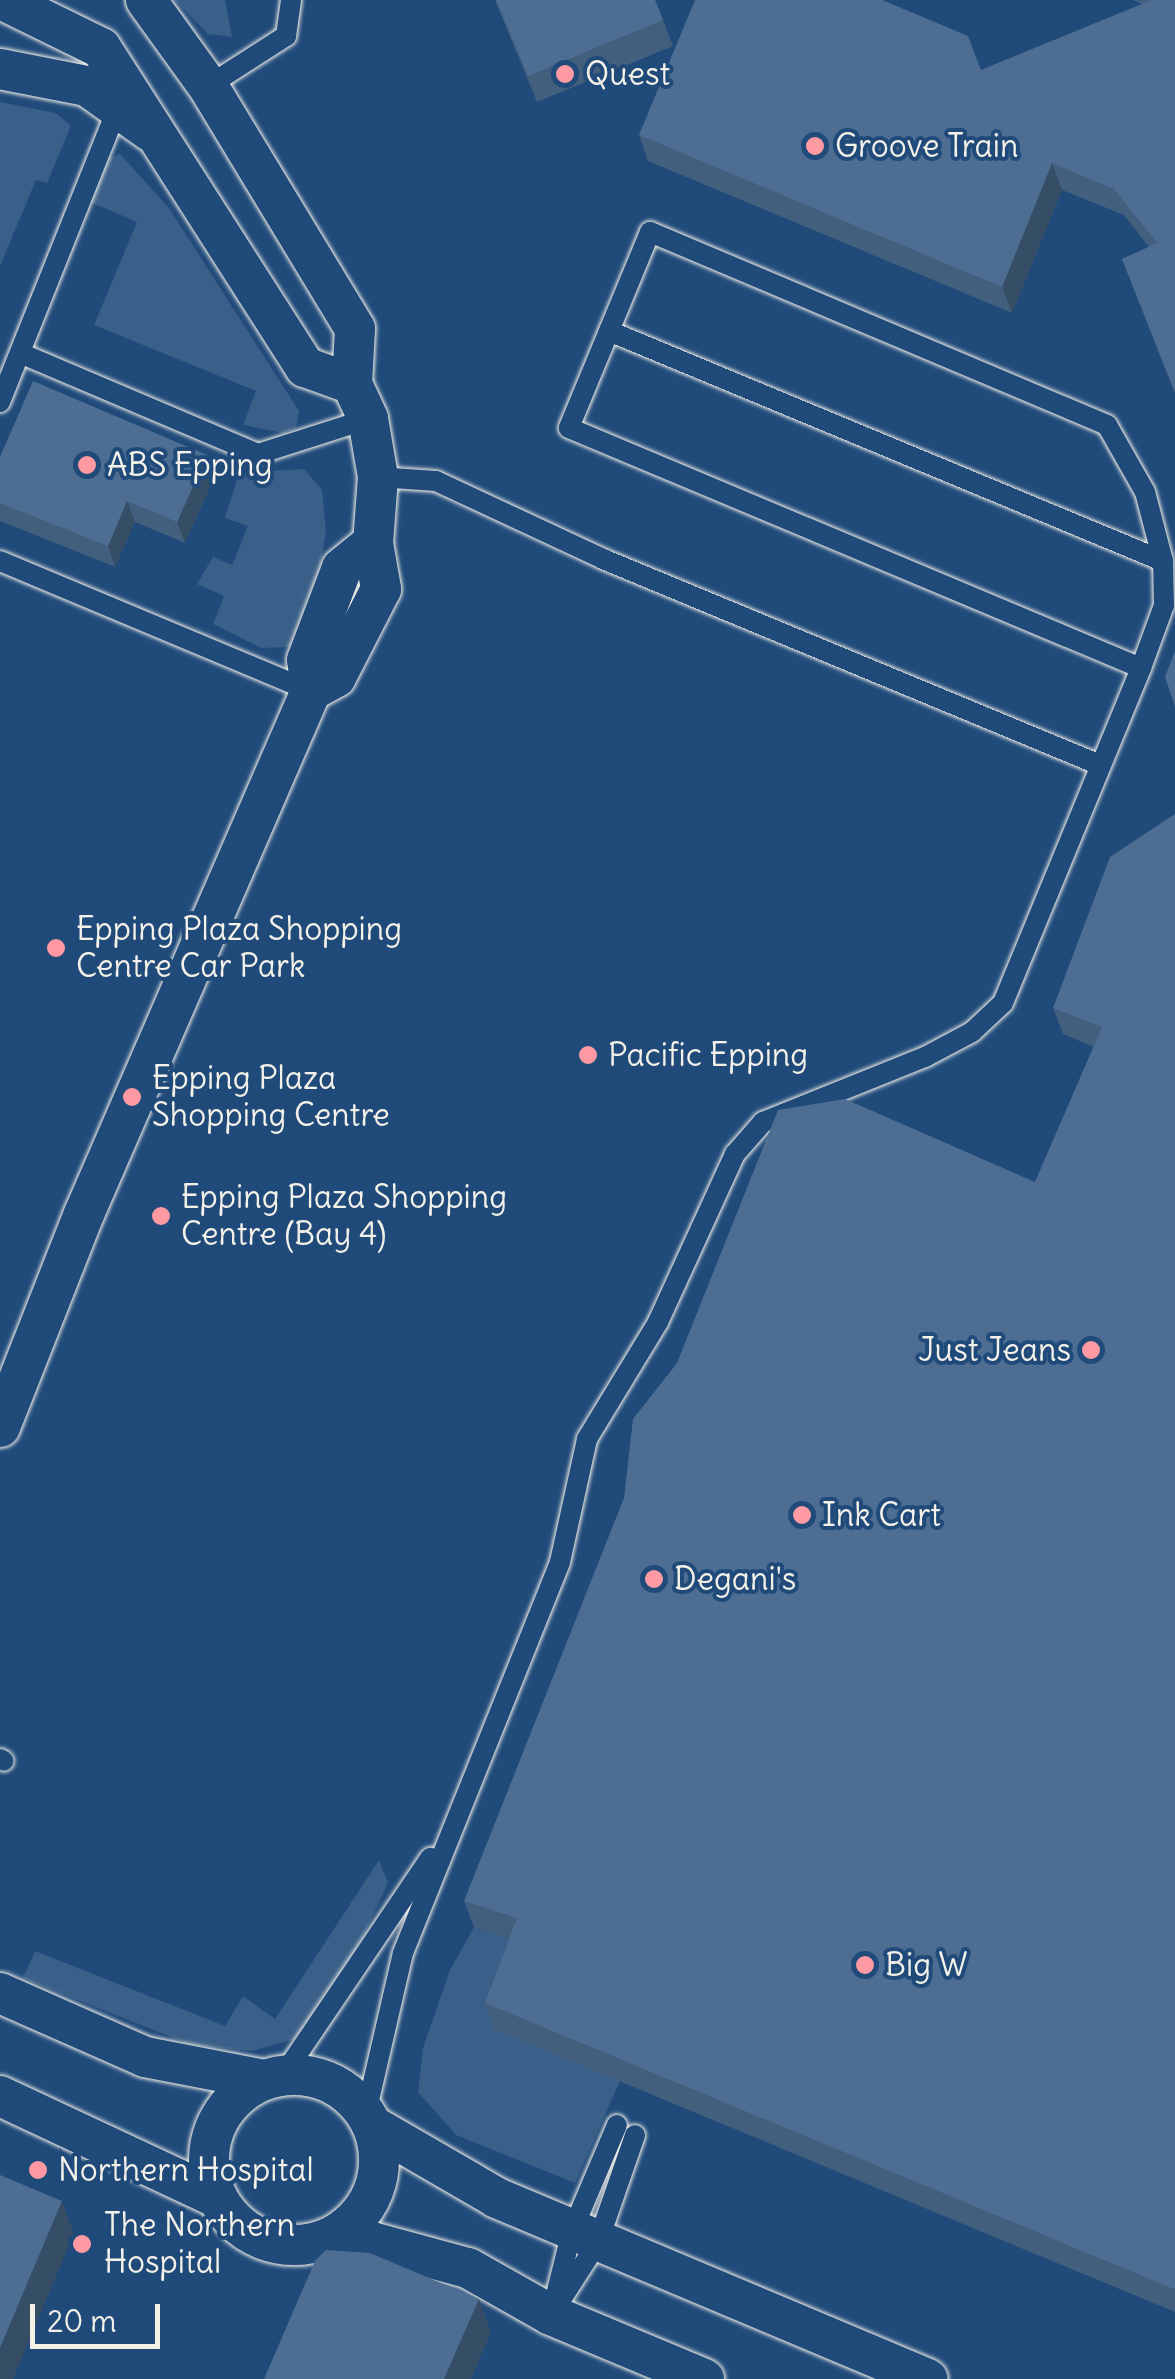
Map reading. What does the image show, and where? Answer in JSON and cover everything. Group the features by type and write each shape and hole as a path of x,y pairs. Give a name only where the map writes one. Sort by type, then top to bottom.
{"street":[{"path":"2,0 101,48 123,95 304,367 360,402"},
{"path":"0,1427 84,1214 311,691 307,660 342,568 374,543 378,476 360,402 354,328 208,86 146,0"},
{"path":"0,69 64,78 123,95"},
{"path":"0,1993 144,2057 330,2082 405,2150 585,2236 927,2379"},
{"path":"216,2197 208,2151 214,2128 243,2091 274,2077"},
{"path":"0,2096 216,2197 261,2239 283,2245 321,2242 421,2252 468,2268 551,2315 704,2379"},
{"path":"321,2242 346,2228 365,2208 380,2154 369,2119"}],"lane":[{"path":"208,86 286,36 290,0"},
{"path":"0,402 123,95"},
{"path":"369,2119 403,1952 448,1831 560,1562 598,1412 658,1322 735,1154 763,1122 925,1057 991,1018 1012,983 1141,668 1164,605 1164,561 1144,492 1107,425 650,232 569,428 1141,668"},
{"path":"609,330 1164,561"},
{"path":"20,353 258,454 360,402"},
{"path":"378,476 436,481 603,559 1100,766"},
{"path":"0,562 311,691"},
{"path":"274,2077 448,1831"},
{"path":"551,2315 626,2130"}],"shaded area":[{"path":"175,0 225,0 232,37 208,34"},
{"path":"0,102 56,113 71,126 47,183 36,180 0,266"},
{"path":"120,154 169,208 299,411 296,428 283,433 243,425 256,391 94,325 137,222 90,202 108,158"},
{"path":"304,469 322,490 326,531 317,591 291,647 261,648 213,624 224,596 197,584 213,557 232,565 248,526 225,518 239,473"},
{"path":"379,1860 388,1883 335,1997 307,2036 251,2051 189,2044 23,1978 35,1951 225,2026 243,1996 275,2019"},
{"path":"474,1927 526,1944 620,2081 575,2183 456,2135 418,2092 423,2048 450,1970"}],"building":[{"name":"Quest","path":"496,0 655,0 663,20 528,76"},
{"path":"695,0 882,0 968,36 981,70 1152,0 1175,0 1175,392 1122,259 1157,243 1114,189 1052,163 1002,287 639,135"},
{"path":"33,381 207,455 177,522 127,501 108,546 0,503 0,457"},
{"path":"1175,651 1175,706 1165,677"},
{"path":"1175,814 1174,2289 485,2003 517,1918 464,1901 624,1498 633,1419 677,1363 778,1110 845,1099 1035,1182 1102,1027 1053,1008 1110,857"},
{"path":"0,2175 62,2201 0,2348"},
{"path":"326,2250 370,2253 479,2299 444,2379 264,2379 315,2261"}],"place":[{"name":"Quest","path":"565,74"},
{"name":"Groove Train","path":"815,146"},
{"name":"ABS Epping","path":"87,465"},
{"name":"Epping Plaza Shopping Centre Car Park","path":"56,948"},
{"name":"Pacific Epping","path":"588,1055"},
{"name":"Epping Plaza Shopping Centre","path":"132,1097"},
{"name":"Epping Plaza Shopping Centre (Bay 4)","path":"161,1216"},
{"name":"Just Jeans","path":"1091,1350"},
{"name":"Ink Cart","path":"802,1515"},
{"name":"Degani's","path":"654,1579"},
{"name":"Big W","path":"865,1965"},
{"name":"Northern Hospital","path":"38,2170"},
{"name":"The Northern Hospital","path":"82,2244"}]}
